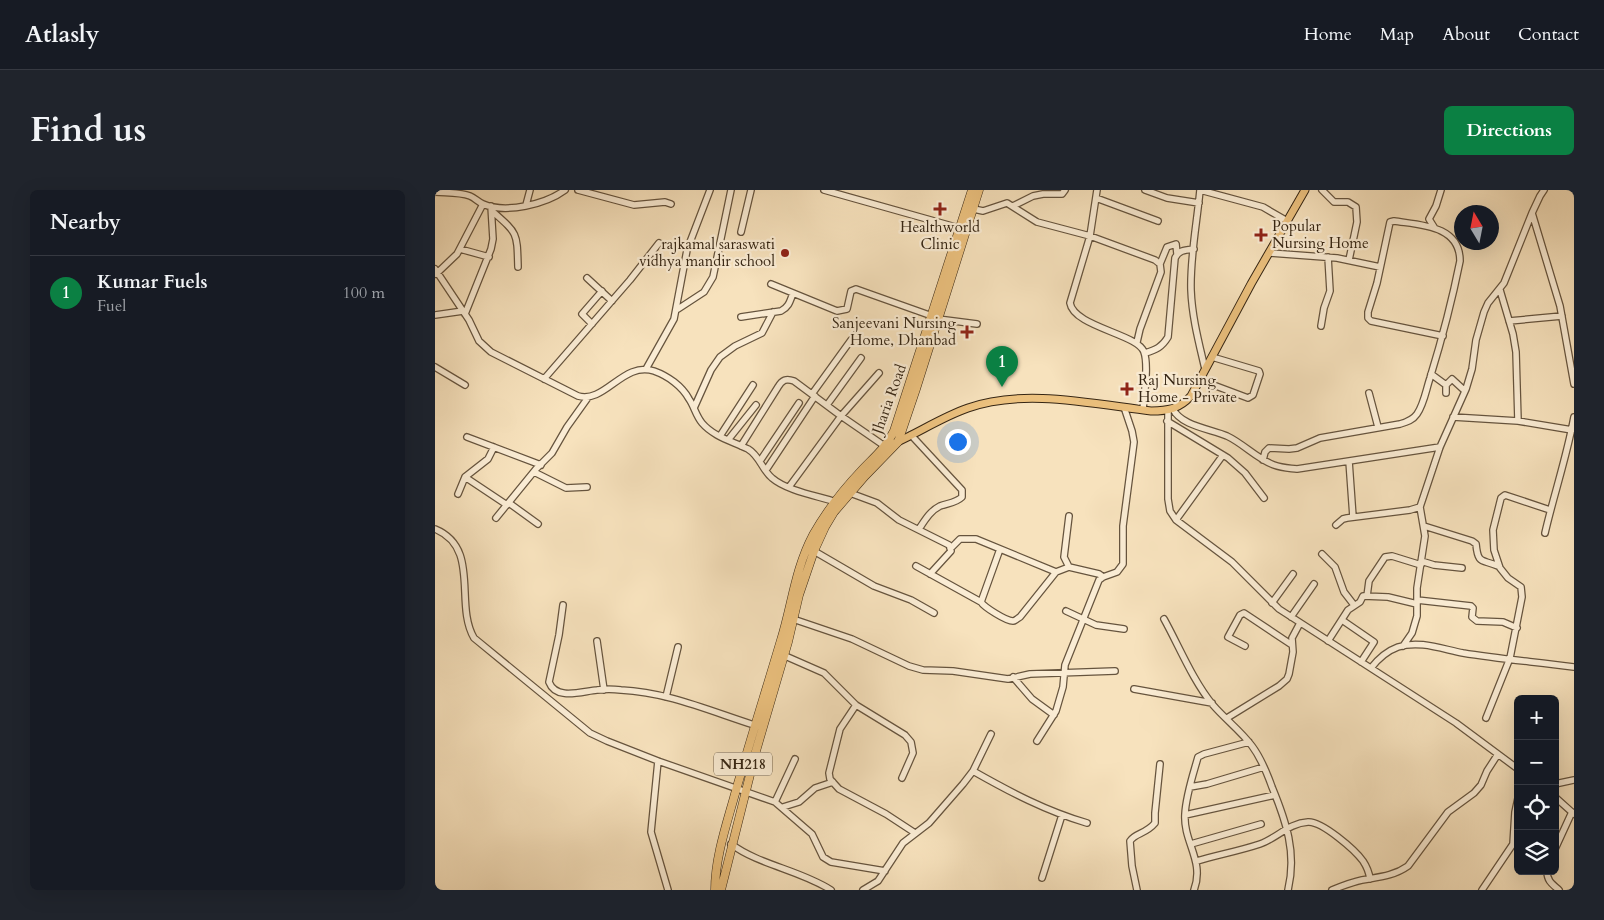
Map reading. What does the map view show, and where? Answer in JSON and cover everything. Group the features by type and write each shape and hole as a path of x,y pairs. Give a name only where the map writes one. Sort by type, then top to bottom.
{"highway":[{"name":"Jharia Road","path":"898,442 969,208 972,190"},
{"name":"Jharia Road","path":"886,447 894,431 935,318 959,228 979,190"},
{"name":"NH218","path":"788,626 793,619 805,575 814,551 837,503 849,494 898,442"},
{"name":"NH218","path":"715,890 723,838 754,725 784,641 794,583 805,553 820,522 861,471 886,447"},
{"name":"NH218","path":"721,890 731,844 783,655 784,641"}],"main road":[{"path":"886,447 967,408 1004,399 1048,399 1143,410 1170,410 1186,402 1305,190"}],"street":[{"path":"525,205 530,190"},
{"path":"491,208 511,208 550,199 565,190"},
{"path":"578,190 634,204 665,202 671,204"},
{"path":"646,370 669,331 677,309 687,250 710,190"},
{"path":"677,309 704,292 713,277 731,190"},
{"path":"741,232 751,190"},
{"path":"824,190 959,228"},
{"path":"1013,206 1033,196 1062,194 1065,190"},
{"path":"1097,190 1090,236 1070,303 1071,310 1077,315 1113,333 1137,342 1142,347 1145,353 1143,410"},
{"path":"1145,190 1167,198 1199,203"},
{"path":"1205,369 1192,312 1191,289 1200,190 1263,206 1274,211 1287,221"},
{"path":"1322,190 1334,202 1348,202 1356,207 1357,222 1349,260"},
{"path":"1434,227 1429,218 1436,206 1441,190"},
{"path":"1403,646 1416,625 1421,563 1425,542 1420,507 1441,446 1465,391 1472,369 1479,326 1487,303 1504,283 1532,213 1544,190"},
{"path":"435,192 470,196 491,208 515,234 518,267"},
{"path":"1096,198 1158,221"},
{"path":"969,208 983,211 1007,203 1037,222 1090,236 1155,260 1159,264 1161,272 1137,342"},
{"path":"483,204 460,249 436,272 464,313 482,346 544,379 587,399"},
{"path":"464,313 489,257 493,239 491,208"},
{"path":"1532,213 1562,316 1574,384"},
{"path":"1263,460 1265,452 1269,448 1297,448 1321,438 1400,424 1410,421 1416,416 1443,336 1457,278 1460,254 1449,236 1434,227 1390,222 1368,312 1369,318 1371,321 1443,336"},
{"path":"544,379 612,301 659,243"},
{"path":"1145,353 1155,351 1163,346 1168,337 1175,258 1177,254 1176,244 1167,247 1159,264"},
{"path":"460,249 489,257"},
{"path":"1177,254 1182,250 1194,249"},
{"path":"1269,253 1349,260 1380,267"},
{"path":"1321,326 1329,291 1328,258"},
{"path":"587,278 612,301"},
{"path":"771,284 841,311 847,309 851,291 859,289 935,318 977,324"},
{"path":"1499,290 1513,334 1516,352 1518,421"},
{"path":"592,324 582,314 602,292"},
{"path":"741,317 785,309 793,293"},
{"path":"694,408 711,370 720,357 735,346 762,333 773,312"},
{"path":"435,315 464,313"},
{"path":"1509,321 1562,316"},
{"path":"766,470 813,395 851,340"},
{"path":"1199,380 1248,398 1253,395 1260,374 1259,371 1212,357"},
{"path":"827,405 861,358"},
{"path":"435,367 465,385"},
{"path":"496,518 552,453 567,427 587,399 596,396 632,372 646,370 654,371 675,382 682,389 702,422 720,436 755,454 771,477 789,487 837,503"},
{"path":"789,487 841,416 879,373"},
{"path":"1431,374 1446,385"},
{"path":"741,446 778,387 784,380 789,379 886,447"},
{"path":"1446,393 1446,385 1451,379 1465,391"},
{"path":"720,436 753,385"},
{"path":"1369,393 1378,427"},
{"path":"760,461 799,403"},
{"path":"728,440 756,405"},
{"path":"1037,741 1054,715 1063,687 1064,671 1082,619 1099,580 1117,572 1123,564 1123,526 1134,442 1124,408"},
{"path":"1441,446 1349,461 1286,468 1263,460 1228,436 1179,419 1170,410 1167,421 1168,498 1171,511 1177,520 1232,562 1272,603 1300,623 1457,723 1514,766"},
{"path":"1453,417 1518,421 1572,430"},
{"path":"1545,533 1561,468 1569,446 1574,417"},
{"path":"1167,421 1223,455 1241,470 1264,498"},
{"path":"911,435 962,490 962,497 959,500 933,511 927,516 919,529"},
{"path":"467,437 541,464"},
{"path":"458,494 465,477 488,459 494,447"},
{"path":"1177,520 1223,455"},
{"path":"1349,461 1353,517"},
{"path":"534,472 566,488 587,487"},
{"path":"465,477 538,524"},
{"path":"849,494 877,503 899,520 949,545 951,548"},
{"path":"1486,718 1510,658 1517,628 1522,591 1521,587 1508,578 1499,566 1492,537 1502,496 1505,495 1550,510"},
{"path":"1336,525 1343,519 1411,510 1420,507"},
{"path":"1069,516 1064,557 1069,567"},
{"path":"1424,526 1472,541 1476,544 1476,554 1479,559 1499,566"},
{"path":"435,529 450,539 458,550 464,565 468,628 474,638 591,732 607,741 658,761 775,802 812,834 826,860 855,867 885,871"},
{"path":"930,574 960,540 971,538 1056,572"},
{"path":"981,602 1000,549"},
{"path":"814,551 874,586 911,600 934,613"},
{"path":"1322,554 1335,567 1344,592 1354,605"},
{"path":"1367,596 1372,574 1385,557 1392,556 1421,563 1462,568"},
{"path":"916,566 981,602 986,608 1009,620 1020,618 1056,572 1069,567 1099,574 1103,577"},
{"path":"1272,603 1293,574"},
{"path":"1291,617 1314,584"},
{"path":"1328,641 1348,610 1360,602 1363,596 1471,606 1473,608 1472,616 1477,621 1503,622 1517,628"},
{"path":"563,604 559,635 549,682 550,686 568,694 604,690 633,690 666,697 754,725"},
{"path":"1066,611 1096,625 1124,629"},
{"path":"1245,646 1228,637 1240,615 1244,613 1292,645"},
{"path":"793,619 852,639 909,666 923,670 953,670 1008,679 1030,674 1064,671 1115,670"},
{"path":"1164,619 1212,703 1249,742 1264,767 1287,827 1292,864 1288,890"},
{"path":"1342,620 1373,641 1374,644 1361,662"},
{"path":"1227,718 1284,683 1289,674 1292,638 1300,623"},
{"path":"597,641 604,690"},
{"path":"1371,668 1382,656 1393,649 1414,644 1463,653 1574,667"},
{"path":"666,697 678,648"},
{"path":"1371,648 1382,656"},
{"path":"783,655 824,673 856,705 908,737 913,753 902,778"},
{"path":"1013,677 1032,699 1054,715"},
{"path":"1134,689 1212,703"},
{"path":"856,705 844,722 837,737 829,773 833,782 839,789 886,814 915,833"},
{"path":"863,890 878,881 903,843 929,823 973,771 991,734"},
{"path":"1194,890 1198,874 1197,861 1186,828 1185,815 1190,787 1200,755 1249,742"},
{"path":"1332,890 1370,878 1389,876 1400,872 1408,866 1449,812 1474,793 1481,785 1498,754"},
{"path":"775,802 795,759"},
{"path":"658,761 651,832 668,890"},
{"path":"1137,890 1132,866 1130,841 1133,837 1148,831 1155,823 1161,764"},
{"path":"1190,787 1207,784 1264,767"},
{"path":"973,771 1028,801 1087,823"},
{"path":"1559,783 1574,780"},
{"path":"783,807 799,802 815,788 833,782"},
{"path":"1185,815 1275,795"},
{"path":"1559,801 1573,813 1559,833"},
{"path":"1042,878 1062,815"},
{"path":"1197,861 1260,844 1287,827 1310,821 1319,824 1358,855 1368,870 1370,878"},
{"path":"1191,844 1261,824"},
{"path":"1482,890 1513,844 1515,830"},
{"path":"731,844 741,852 805,875 831,890"},
{"path":"1548,875 1550,883 1559,890"}],"place":[{"name":"Healthworld Clinic","path":"940,209"},
{"name":"Popular Nursing Home","path":"1261,235"},
{"name":"rajkamal saraswati vidhya mandir school","path":"785,253"},
{"name":"Sanjeevani Nursing Home, Dhanbad","path":"967,332"},
{"name":"Kumar Fuels","path":"1002,387"},
{"name":"Raj Nursing Home - Private","path":"1127,389"}]}
